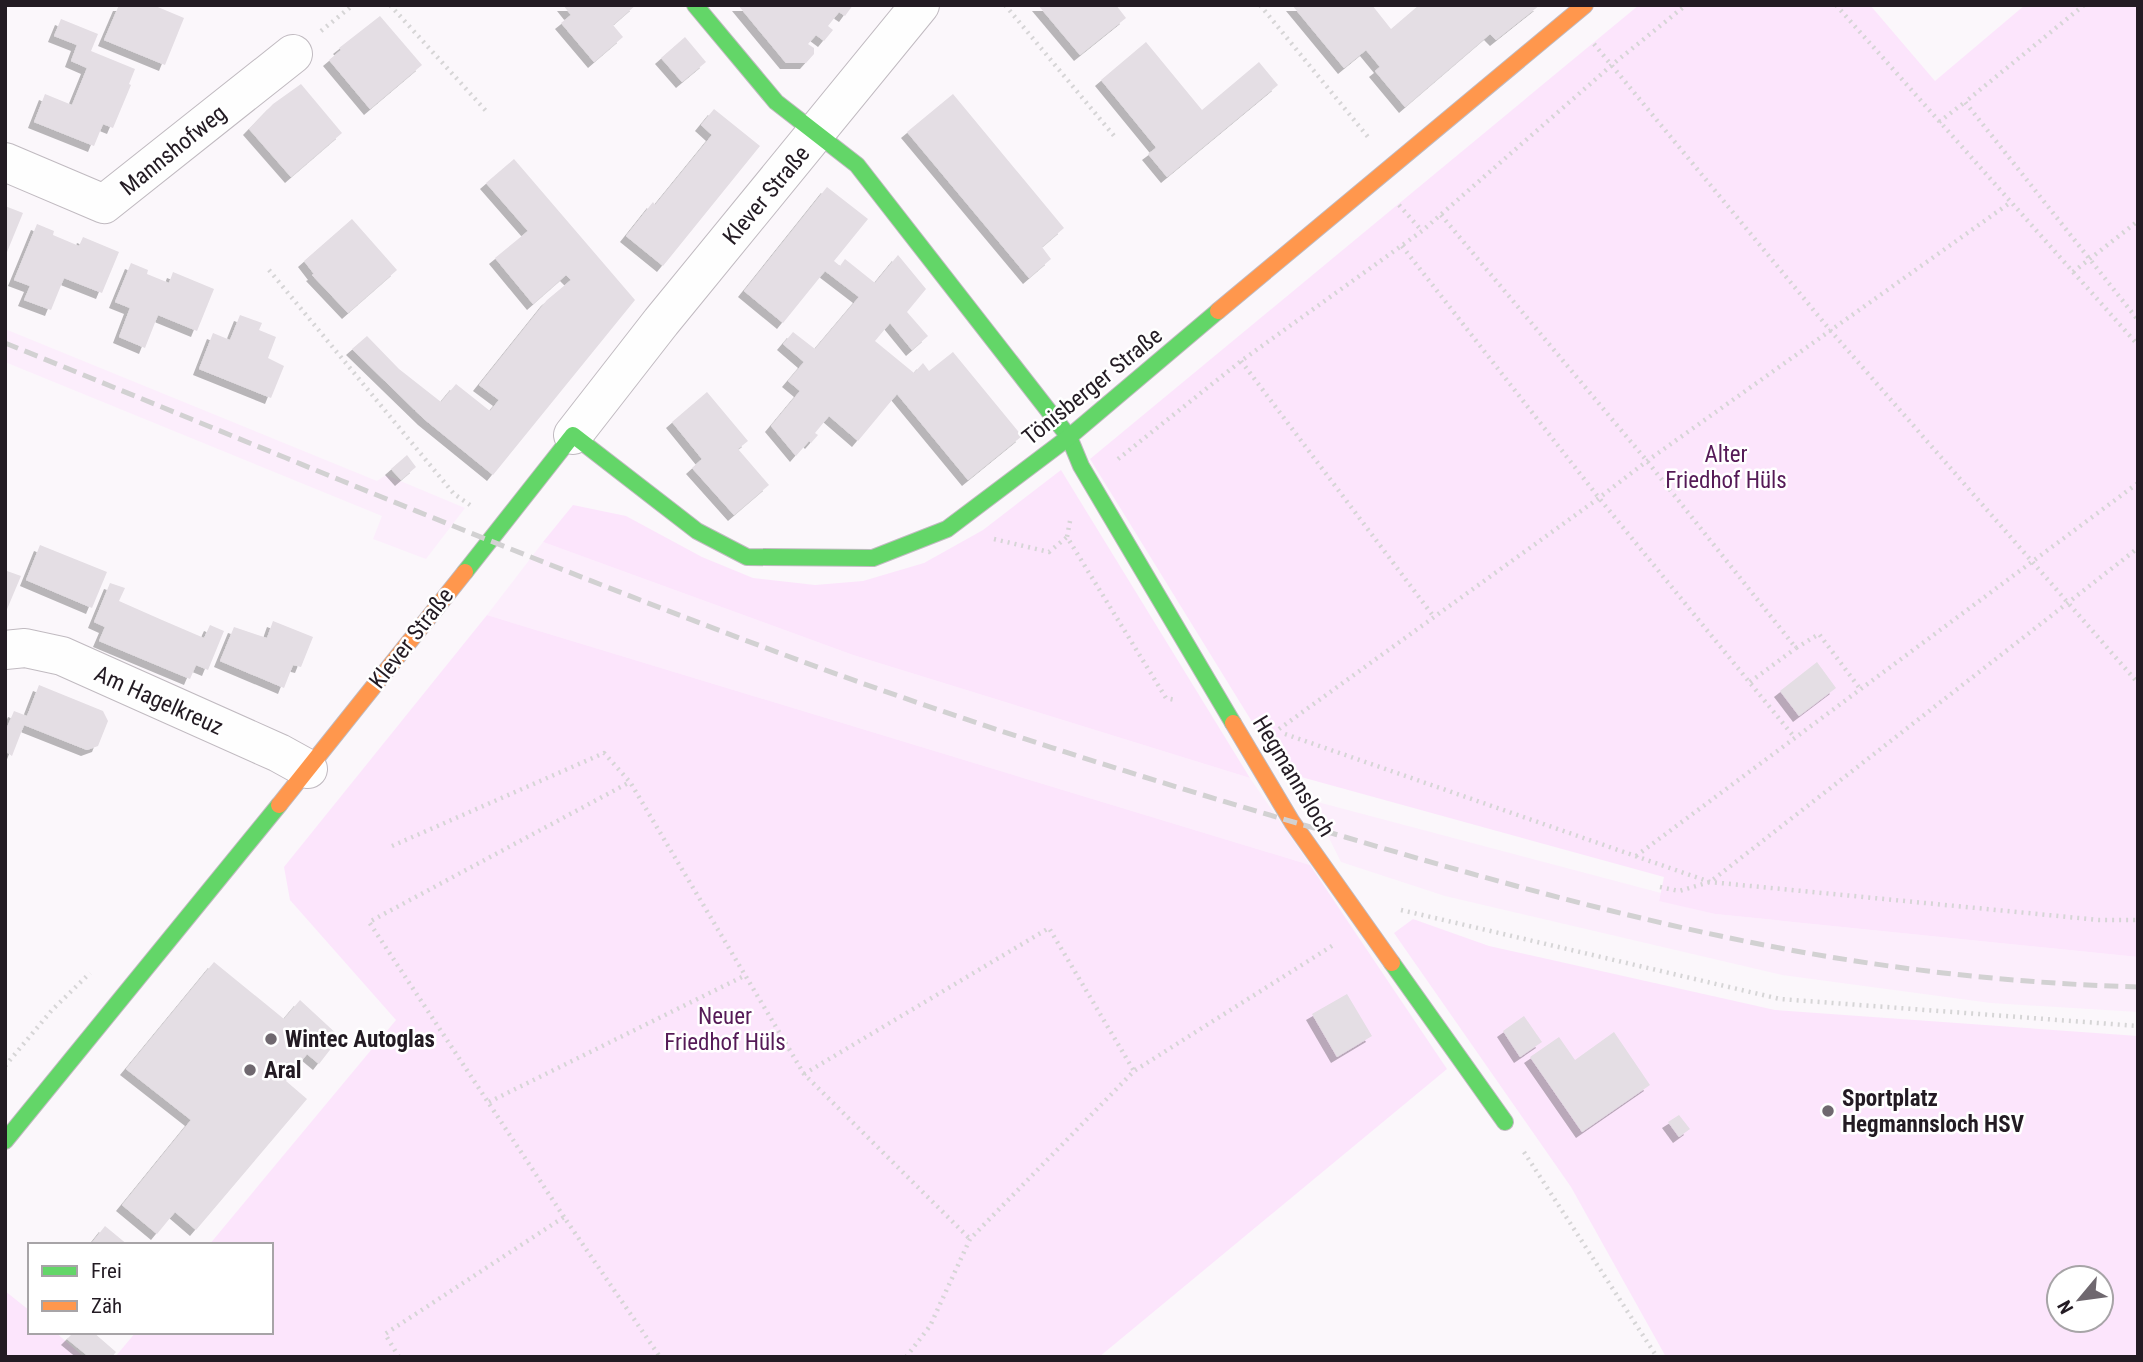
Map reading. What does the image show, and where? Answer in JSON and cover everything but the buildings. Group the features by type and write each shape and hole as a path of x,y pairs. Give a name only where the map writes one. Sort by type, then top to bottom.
{"street":[{"path":"695,5 776,102 816,134"},
{"name":"Klever Straße","path":"5,1141 308,769 661,322 920,5"},
{"name":"Tönisberger Straße","path":"573,435 697,531 747,557 873,558 947,528 1069,437 1584,5"},
{"name":"Mannshofweg","path":"5,162 104,204 293,54"},
{"name":"Klever Straße","path":"816,134 857,165 1069,437"},
{"name":"Hegmannsloch","path":"1069,437 1081,466 1292,822 1505,1122"},
{"name":"Am Hagelkreuz","path":"5,650 25,648 62,656 279,753 308,769"}],"path":[{"path":"390,5 486,112"},
{"path":"1005,5 1115,137"},
{"path":"1260,5 1391,165"},
{"path":"1112,464 1241,361 1441,215 1613,64 1686,5"},
{"path":"1836,5 2138,345"},
{"path":"1939,121 2084,5"},
{"path":"1613,64 1830,330 2138,683"},
{"path":"1965,102 2138,320"},
{"path":"2011,202 1647,461 1276,731 1710,882 2099,920 2138,920"},
{"path":"1441,215 1647,461 1796,648"},
{"path":"2073,272 2138,222"},
{"path":"1402,246 1598,498 1796,738"},
{"path":"269,270 454,494 500,525"},
{"path":"1241,361 1434,617"},
{"path":"1636,856 2138,483"},
{"path":"947,528 1049,552 1067,537"},
{"path":"1660,887 1679,891 1710,882 2138,548"},
{"path":"1750,682 1819,634 1860,690"},
{"path":"392,846 604,753 630,782 804,1074 970,1239"},
{"path":"630,782 369,922 660,1357"},
{"path":"906,1357 930,1326 970,1239 1134,1071 1364,925 1396,909 1780,999 2138,1026"},
{"path":"804,1074 1049,928 1134,1071"},
{"path":"489,1102 746,975"},
{"path":"1505,1122 1657,1357"},
{"path":"399,1357 384,1334 564,1217"}],"shaded area":[{"path":"5,329 377,481 386,475 465,508 426,559 373,539 382,516 5,362"},
{"path":"543,542 853,655 1250,778 1310,865 487,615"},
{"path":"1310,800 1661,893 1659,900 1715,914 2138,957 2138,1012 1991,1003 1782,975 1445,896 1341,862"}],"green space":[{"name":"Alter Friedhof Hüls","path":"1639,5 1870,5 1935,81 2025,5 2138,5 2138,957 1715,914 1659,901 1664,877 1283,772 1090,459"},
{"path":"1061,470 1250,778 853,655 543,542 573,505 626,516 702,557 753,578 815,585 863,581 924,563 983,530"},
{"name":"Neuer Friedhof Hüls","path":"487,615 1310,865 1447,1069 1099,1357 115,1357 134,1334 273,1334 273,1243 211,1243 396,1020 290,900 284,867"},
{"name":"Sportplatz Hegmannsloch HSV","path":"1413,919 1489,946 1775,1010 2138,1036 2138,1357 1666,1357 1571,1187 1394,933"},
{"path":"5,1291 28,1309 28,1334 57,1334 84,1357 5,1357"}],"railway":[{"path":"5,343 411,509 717,630 950,714 1213,798 1534,891 1725,937 1879,965 2034,982 2138,987"}],"traffic: fast":[{"path":"695,5 776,102 857,165 1069,437 1081,466 1233,723"},
{"path":"465,572 573,435 697,531 747,557 873,558 947,529 1069,437 1218,311"},
{"path":"5,1141 279,805"},
{"path":"1392,963 1505,1122"}],"traffic: slow":[{"path":"1218,311 1585,5"},
{"path":"279,805 465,572"},
{"path":"1233,723 1292,822 1392,963"}],"place":[{"name":"Wintec Autoglas","path":"271,1039"},
{"name":"Aral","path":"250,1070"},
{"name":"Sportplatz Hegmannsloch HSV","path":"1828,1111"}]}
